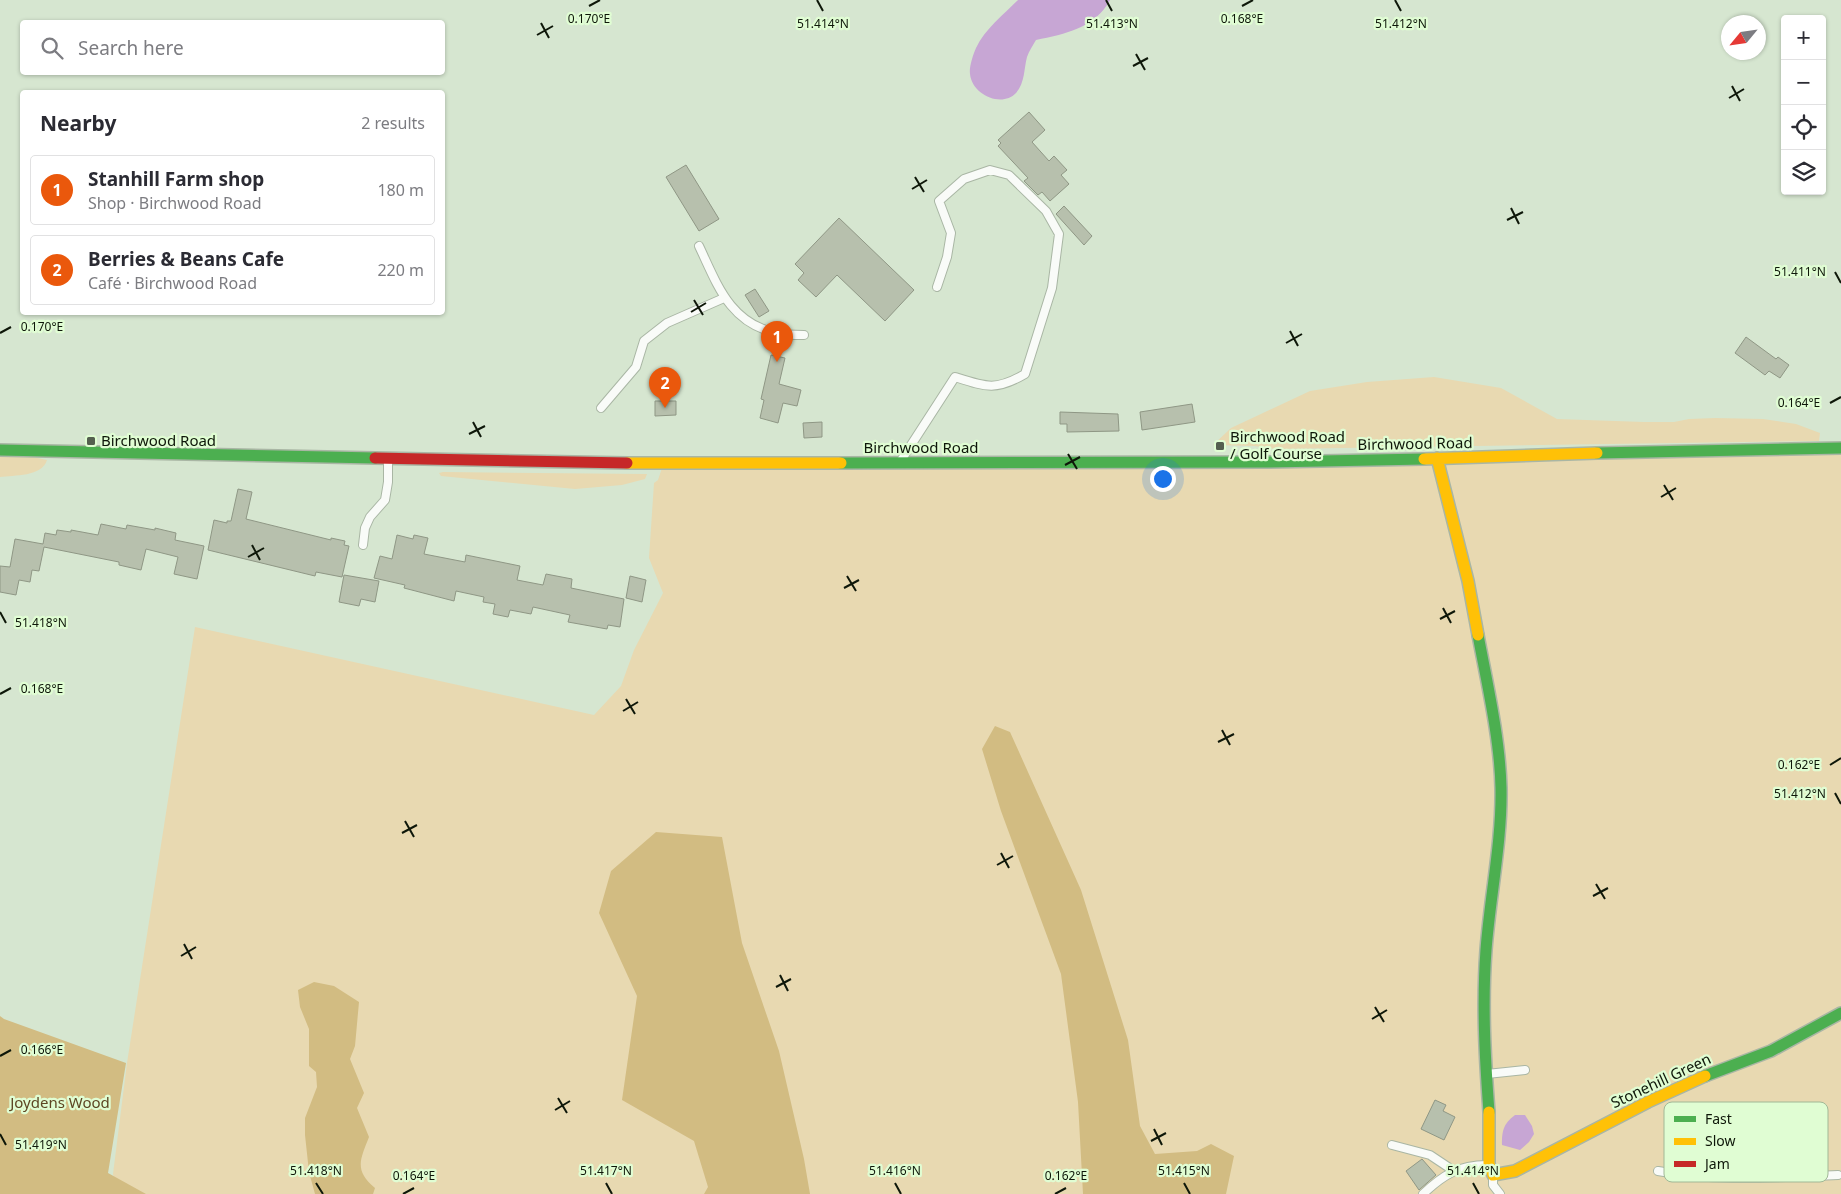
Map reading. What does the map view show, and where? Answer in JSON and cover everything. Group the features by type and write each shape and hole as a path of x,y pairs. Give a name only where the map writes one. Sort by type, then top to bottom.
{"street":[{"name":"Birchwood Road","path":"0,450 662,464 1268,462 1630,451 1841,448"},
{"path":"1438,458 1468,580 1494,722 1502,785 1499,843 1486,950 1483,1032 1491,1170"},
{"name":"Stonehill Green","path":"1491,1170 1515,1171 1648,1102 1717,1070 1771,1051 1841,1013"}],"lane":[{"path":"900,463 955,377 985,386 1008,384 1025,374 1052,288 1059,234 1046,211 1009,175 990,170 972,176 964,179 939,201 951,233 947,257 937,287"},
{"path":"699,246 724,298 736,312 753,325 777,333 804,335"},
{"path":"601,408 636,367 644,341 667,323 724,298"},
{"path":"363,545 365,528 370,517 385,500 388,482 388,459"},
{"path":"1486,1074 1525,1070"},
{"path":"1392,1145 1430,1155 1454,1170"},
{"path":"1423,1194 1437,1181 1454,1170 1471,1165 1491,1170 1493,1186 1497,1193"},
{"path":"1658,1171 1664,1172"},
{"path":"1828,1175 1838,1175"}],"shaded area":[{"path":"1018,0 1110,0 1104,10 1088,23 1068,32 1036,40 1027,57 1023,80 1019,89 1010,97 996,99 989,97 976,88 970,74 971,65 976,48 984,35"},
{"path":"1434,377 1501,388 1557,419 1674,422 1689,419 1715,418 1763,419 1796,424 1820,433 1819,441 1276,449 1254,446 1213,445 1231,428 1310,391 1367,382"},
{"path":"1841,448 1841,1194 117,1194 113,1174 127,1063 195,627 594,715 621,686 634,650 663,593 649,558 654,483 658,480 663,465"},
{"path":"0,450 47,460 40,470 27,474 0,477"},
{"path":"439,473 647,474 645,479 622,485 575,489 441,476"},
{"path":"1515,1115 1525,1115 1532,1126 1534,1134 1529,1142 1520,1150 1502,1145 1504,1128"}],"green space":[{"path":"995,726 1010,732 1081,890 1128,1040 1140,1126 1155,1154 1197,1151 1211,1144 1234,1156 1226,1194 1083,1194 1078,1102 1061,974 1001,811 982,749"},
{"path":"656,832 722,837 742,943 779,1051 804,1159 810,1194 704,1194 708,1187 694,1141 622,1100 637,996 599,913 611,871"},
{"path":"314,982 334,986 359,1002 355,1046 350,1059 364,1093 357,1108 369,1137 361,1158 361,1164 364,1176 375,1188 373,1194 315,1194 309,1172 305,1118 317,1087 316,1072 309,1066 309,1029 300,1007 298,990"},
{"name":"Joydens Wood","path":"0,1016 126,1063 108,1173 146,1194 0,1194"}],"building":[{"path":"1029,112 1045,130 1032,142 1049,161 1054,156 1067,170 1061,175 1069,184 1050,201 1042,192 1038,195 1024,181 1028,178 998,146 1001,143 998,140"},
{"path":"686,165 719,219 699,231 666,177"},
{"path":"1064,206 1092,236 1084,245 1056,214"},
{"path":"839,218 914,290 885,321 837,275 816,297 798,280 804,273 795,264"},
{"path":"755,289 769,311 759,317 745,295"},
{"path":"1746,337 1776,359 1778,357 1789,365 1780,378 1769,371 1765,375 1735,353"},
{"path":"771,355 785,358 779,384 801,390 797,406 783,403 778,423 760,418 764,400 761,399"},
{"path":"655,401 676,401 676,415 655,416"},
{"path":"1192,404 1195,422 1142,430 1140,412"},
{"path":"1060,412 1118,414 1119,431 1067,432 1067,424 1060,424"},
{"path":"822,422 822,437 804,438 803,423"},
{"path":"238,489 252,492 246,519 331,540 331,538 345,541 344,545 349,546 342,577 316,572 315,576 208,550 214,520 227,523 227,521 231,521"},
{"path":"101,524 126,529 127,525 155,530 155,528 176,533 175,540 204,546 197,579 174,574 178,557 146,549 141,570 119,565 119,562 44,547 39,571 32,570 30,582 19,580 16,595 0,592 0,566 10,567 15,539 43,544 45,533 56,535 57,530 71,532 71,530 98,535"},
{"path":"397,535 413,539 414,535 428,538 424,554 465,562 466,555 520,566 517,580 543,585 546,574 572,579 571,588 624,599 620,627 608,625 607,629 568,622 570,615 533,607 531,614 510,610 508,617 493,614 495,604 483,602 484,597 456,591 454,601 404,588 405,585 374,578 380,556 392,559"},
{"path":"344,575 379,581 375,602 361,599 359,606 339,602"},
{"path":"630,576 646,580 642,602 626,598"},
{"path":"1435,1100 1446,1105 1443,1111 1455,1117 1444,1140 1421,1129"},
{"path":"1422,1159 1436,1175 1419,1190 1406,1171"}],"traffic: fast":[{"path":"1597,453 1841,448"},
{"path":"0,450 375,458"},
{"path":"841,463 1268,462 1424,459"},
{"path":"1478,635 1496,731 1501,788 1500,828 1488,930 1484,991 1484,1031 1489,1112"},
{"path":"1705,1076 1771,1051 1841,1013"}],"traffic: slow":[{"path":"1424,459 1597,453"},
{"path":"1437,458 1468,581 1478,635"},
{"path":"627,463 841,463"},
{"path":"1489,1112 1489,1164 1493,1175 1515,1171 1648,1102 1705,1076"}],"traffic: jam":[{"path":"375,458 627,463"}],"place":[{"name":"Stanhill Farm shop","path":"777,362"},
{"name":"Berries & Beans Cafe","path":"665,408"},
{"name":"Birchwood Road","path":"91,441"},
{"name":"Birchwood Road / Golf Course","path":"1220,446"}]}
